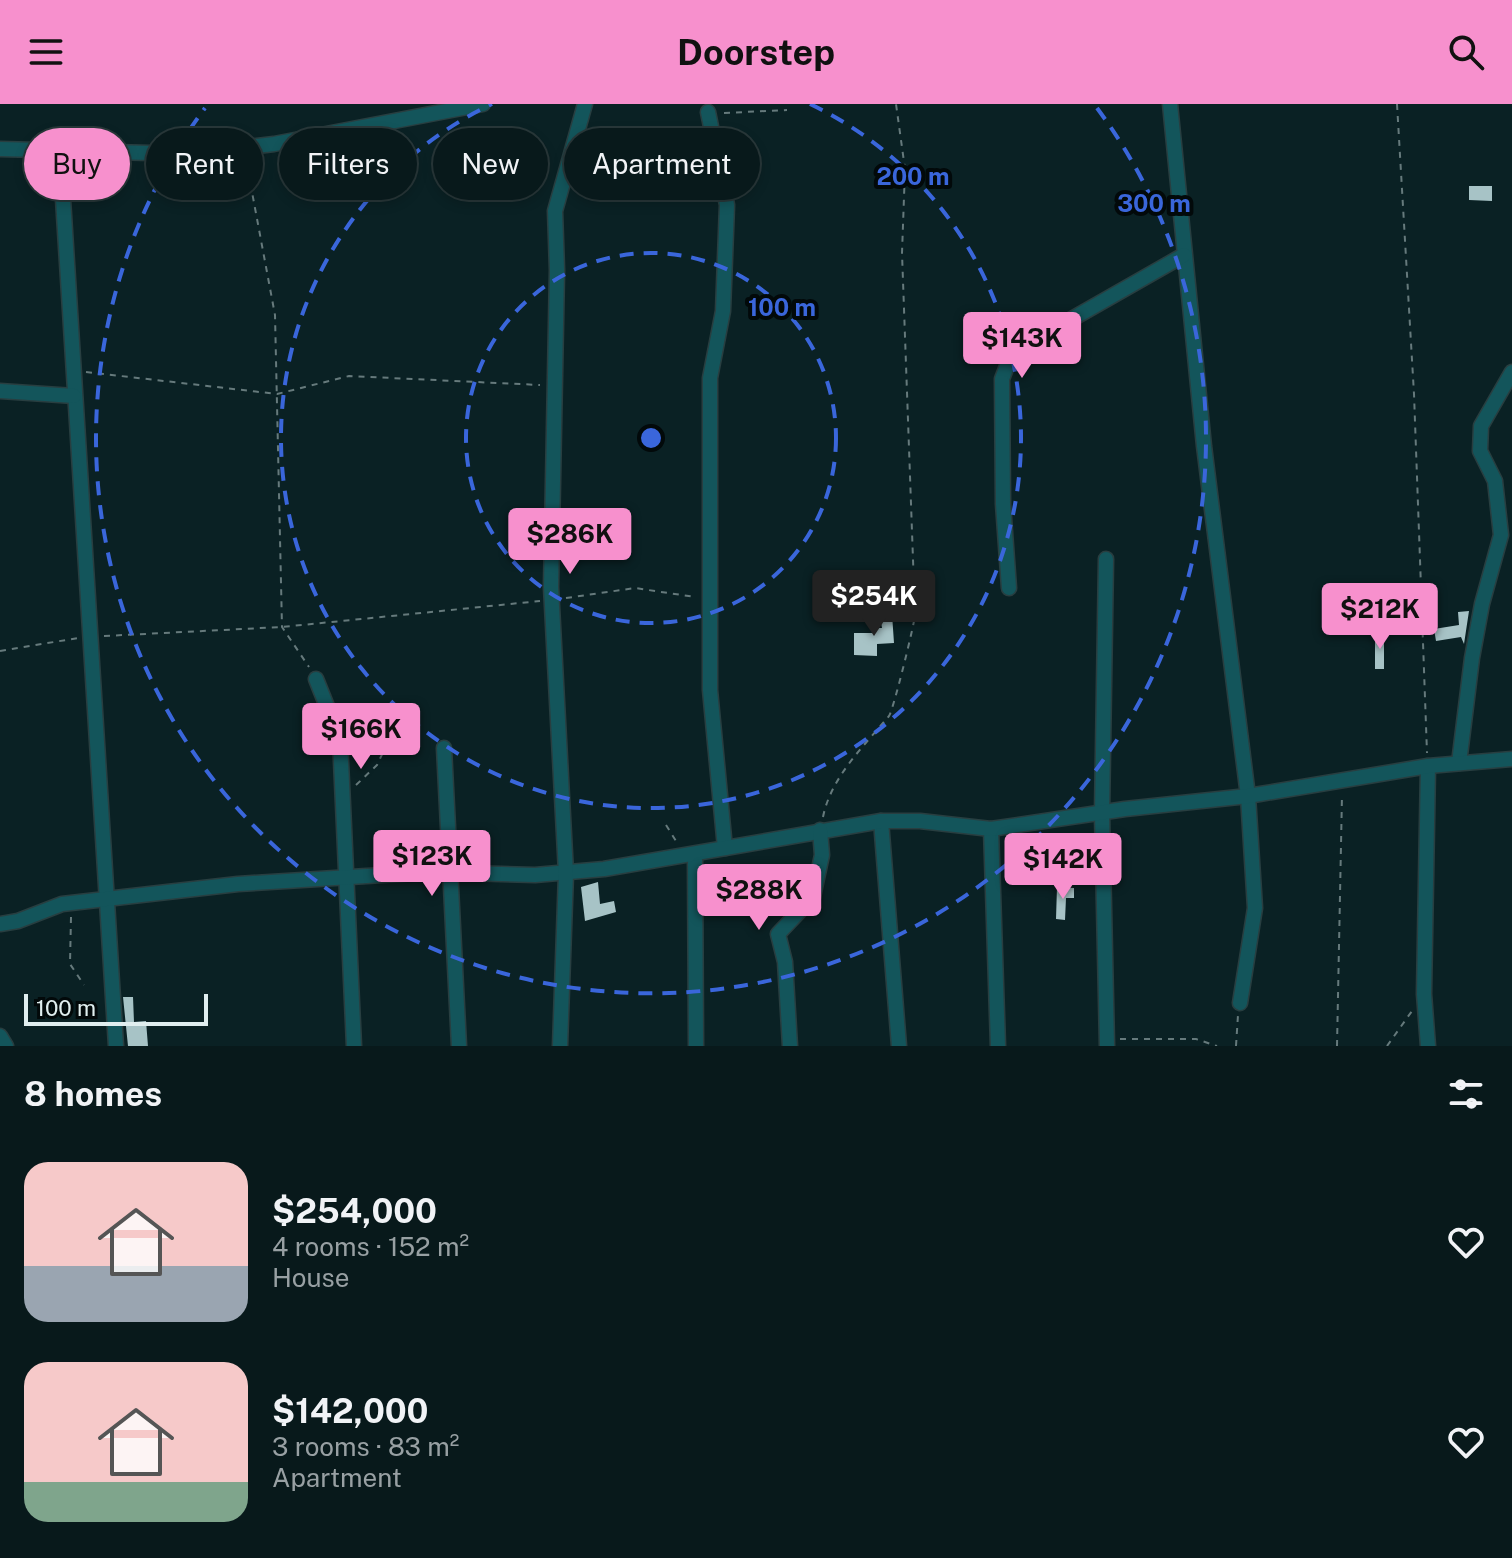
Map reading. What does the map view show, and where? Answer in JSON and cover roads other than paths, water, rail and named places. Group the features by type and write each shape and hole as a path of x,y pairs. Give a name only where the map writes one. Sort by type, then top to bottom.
{"street":[{"path":"130,153 188,154 243,147 483,104"},
{"path":"560,1046 566,873 552,600 555,211 585,104"},
{"path":"1170,104 1184,255 1248,796 1255,908 1240,1003"},
{"path":"708,112 727,205 723,311 710,378 710,690 725,848"},
{"path":"0,149 24,150"},
{"path":"63,200 116,1046"},
{"path":"1009,588 1003,504 1002,379 1012,353 1184,255"},
{"path":"1459,763 1473,648 1501,535 1495,481 1480,451 1481,426 1512,372"},
{"path":"0,391 74,396"},
{"path":"1106,559 1102,814 1107,1042"},
{"path":"316,679 340,739 349,876 354,1046"},
{"path":"444,748 459,1046"},
{"path":"0,924 70,903 349,876 566,873 881,821 920,821 991,829 1248,796 1428,766 1512,759"},
{"path":"1428,766 1424,994 1428,1046"},
{"path":"881,821 899,1046"},
{"path":"991,829 998,1046"},
{"path":"790,1046 785,962 778,934 813,897 822,855 820,830"},
{"path":"688,855 696,1046"},
{"path":"0,1036 6,1046"}]}
